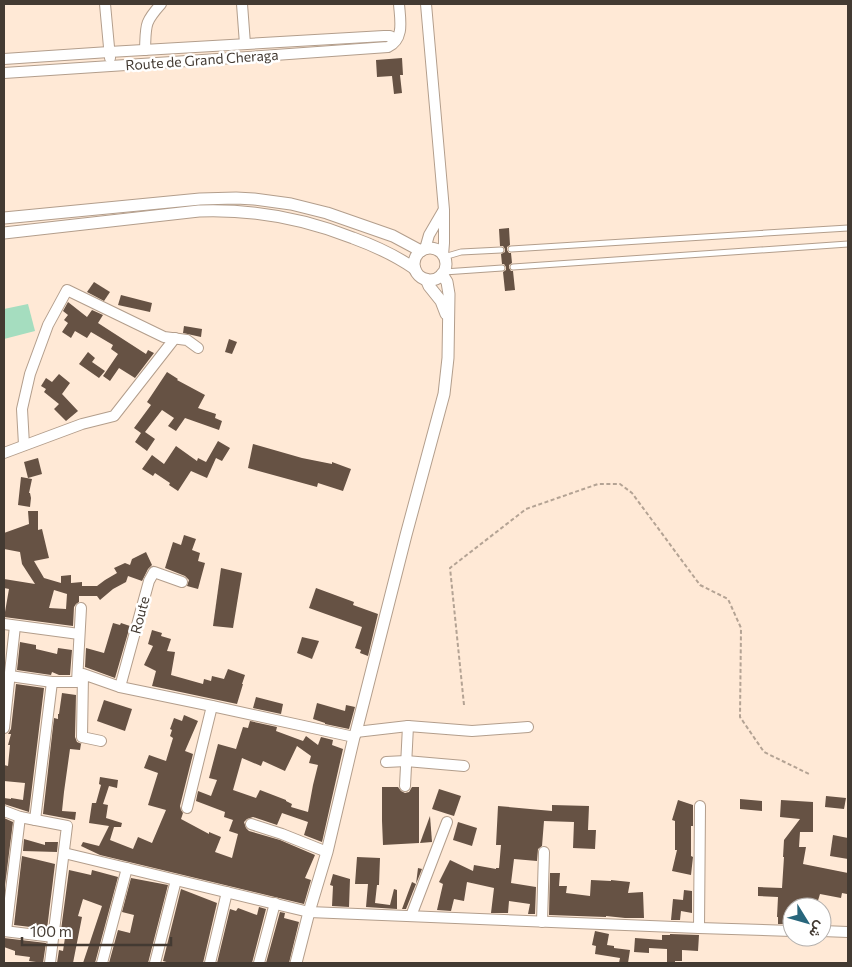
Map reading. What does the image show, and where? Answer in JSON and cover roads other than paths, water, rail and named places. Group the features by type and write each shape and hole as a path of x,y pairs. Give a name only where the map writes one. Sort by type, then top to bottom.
{"street":[{"path":"106,4 110,66"},
{"path":"145,50 147,23 161,4"},
{"path":"242,4 245,44"},
{"path":"4,59 384,36 396,39 401,30 399,4"},
{"path":"426,4 444,210 443,256"},
{"name":"Route de Grand Cheraga","path":"4,73 388,47 396,39"},
{"path":"4,218 200,199 254,199 291,204 327,213 393,236 423,250 435,249 440,251 446,260 446,266 443,273 436,278 426,279 399,258 340,233 306,222 253,212 199,211 4,233"},
{"path":"415,269 414,261 423,250 429,235 444,210"},
{"path":"296,963 327,852 355,734 444,394 448,358 448,288 443,273"},
{"path":"426,279 441,302 448,318"},
{"path":"24,445 22,409 30,374 48,325 67,290 164,337 187,340 198,348"},
{"path":"4,453 82,424 114,416 176,338"},
{"name":"Route","path":"120,687 149,581 154,572 182,582"},
{"path":"10,676 52,682 76,682 81,608"},
{"path":"4,624 79,634"},
{"path":"4,728 15,626"},
{"path":"101,741 82,737 83,674 120,687 355,734 408,726 472,731 528,727"},
{"path":"35,820 52,682"},
{"path":"187,808 212,706"},
{"path":"405,786 408,726"},
{"path":"386,762 464,766"},
{"path":"699,928 700,806"},
{"path":"4,811 20,817 67,826 50,963"},
{"path":"20,817 5,931 53,937"},
{"path":"411,916 446,822"},
{"path":"251,824 327,852"},
{"path":"542,922 544,852"},
{"path":"64,853 309,912 782,931"},
{"path":"102,963 127,868"},
{"path":"155,963 176,880"},
{"path":"210,963 228,892"},
{"path":"259,963 275,904"},
{"path":"832,931 848,932"}],"lane":[{"path":"511,249 848,228"},
{"path":"513,267 848,244"},
{"path":"443,256 460,252 501,250"},
{"path":"443,273 502,268"}]}
